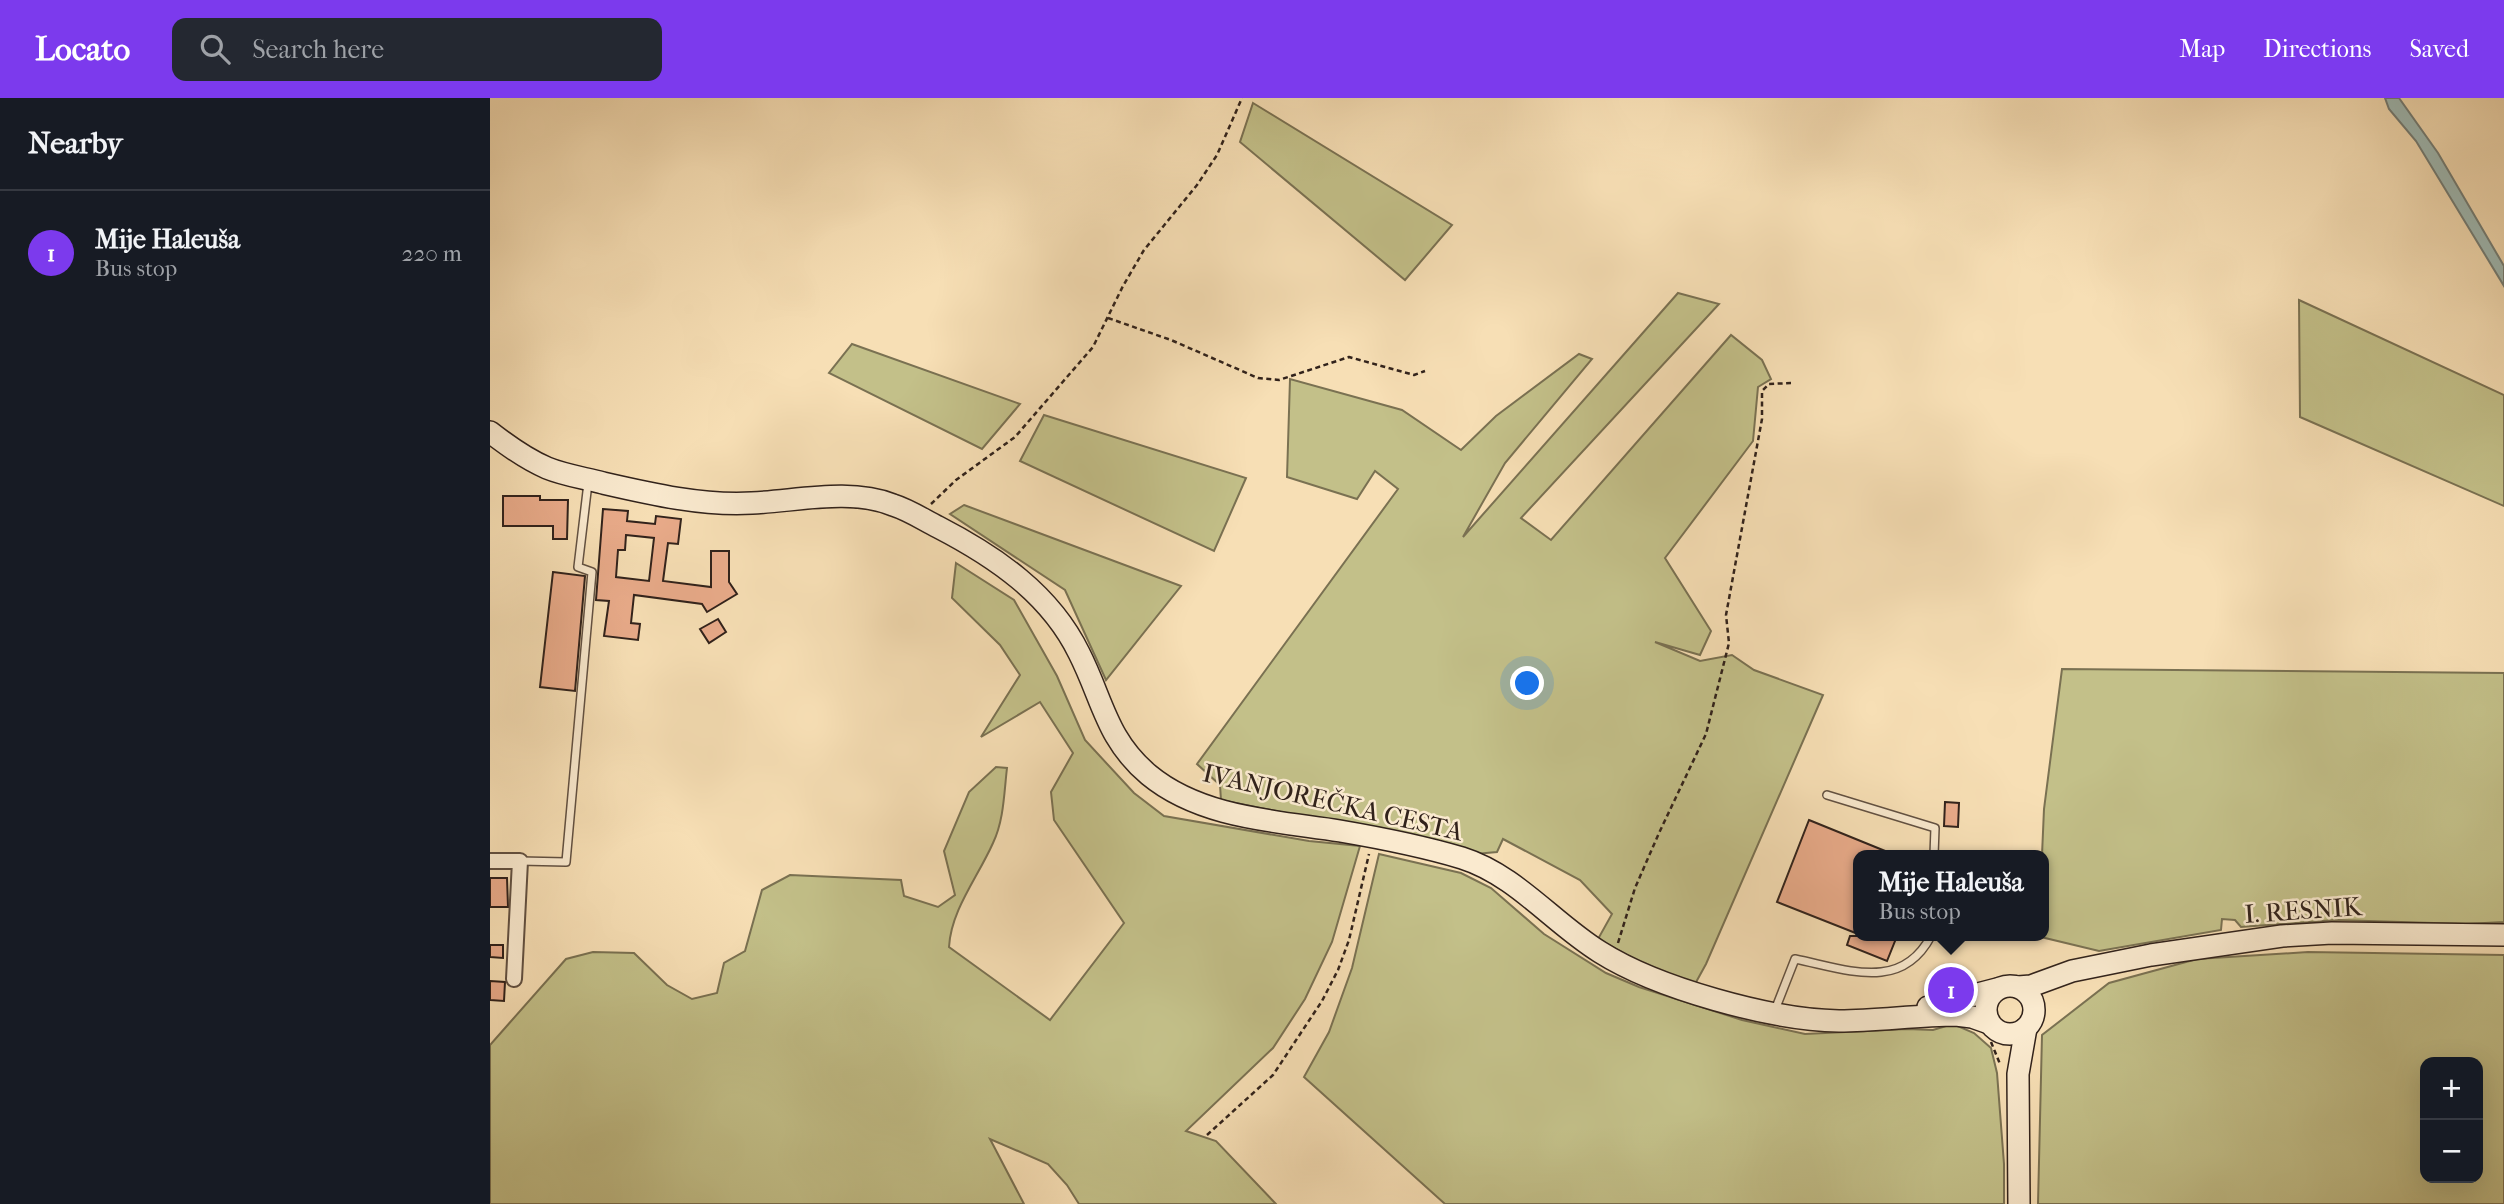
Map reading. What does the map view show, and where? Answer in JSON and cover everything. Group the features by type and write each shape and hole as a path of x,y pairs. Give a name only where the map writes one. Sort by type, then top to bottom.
{"main road":[{"name":"IVANJOREČKA CESTA","path":"490,432 550,470 633,490 721,503 827,497 861,498 892,504 920,518 998,562 1051,610 1080,655 1117,739 1136,763 1175,793 1210,807 1240,815 1371,837 1461,858 1486,867 1590,946 1614,960 1651,978 1713,998 1774,1014 1840,1021 1956,1015 1972,1017 1990,1029"},
{"name":"I. RESNIK","path":"2008,988 2031,986 2073,971 2107,964 2198,947 2282,936 2332,933 2504,935"},
{"name":"I. RESNIK","path":"2030,1019 2043,1000 2060,986 2107,964"},
{"name":"IVANJOREČKA CESTA","path":"1896,1017 1930,1006 2008,988"},
{"path":"2010,1075 2030,1019 2030,996 2008,988 1987,1001 1986,1009 1990,1029 2009,1049 2010,1075 2019,1204"},
{"path":"1990,1029 2011,1034 2030,1019"}],"street":[{"path":"490,861 520,861 514,979"}],"lane":[{"path":"520,861 566,862 592,572 578,567 588,479"},
{"path":"1827,795 1935,828 1934,850"},
{"path":"1774,1014 1795,959 1874,974 1896,970 1914,960 1928,941"}],"path":[{"path":"920,518 956,480 1015,437 1093,347 1144,250 1207,171 1229,130 1241,98"},
{"path":"1108,318 1171,340 1258,378 1279,380 1349,357 1414,375 1425,371"},
{"path":"1614,960 1620,930 1635,888 1706,734 1729,643 1726,615 1762,419 1762,391 1769,384 1791,383"},
{"path":"1207,1135 1273,1075 1333,981 1349,940 1371,837"},
{"path":"1990,1029 2000,1062 2010,1075"}],"shaded area":[{"path":"1253,103 1452,225 1405,280 1240,142"},
{"path":"1678,293 1719,304 1521,518 1551,540 1731,335 1762,360 1771,379 1758,387 1753,441 1665,558 1711,631 1700,655 1655,642 1700,661 1732,655 1754,670 1823,695 1695,984 1665,976 1598,939 1612,914 1580,880 1503,839 1497,852 1475,854 1221,800 1220,785 1197,764 1398,489 1375,471 1357,499 1287,477 1290,379 1402,410 1461,450 1496,416 1579,354 1592,359 1505,463 1463,537"},
{"path":"2299,300 2504,395 2504,506 2300,417"},
{"path":"852,344 1020,404 982,449 829,373"},
{"path":"1044,415 1246,478 1214,551 1020,461"},
{"path":"964,505 1181,586 1106,680 1065,590 950,514"},
{"path":"956,563 1014,600 1057,676 1085,740 1134,793 1164,816 1309,841 1360,846 1332,942 1305,999 1273,1048 1186,1131 1216,1141 1276,1204 1079,1204 1067,1185 1048,1164 990,1139 1024,1204 490,1204 490,1045 566,959 593,952 634,953 667,985 692,999 717,993 724,963 745,951 762,890 790,875 901,880 904,896 938,907 955,895 944,851 969,792 996,767 1007,768 997,834 960,907 949,947 1050,1020 1124,923 1054,820 1051,792 1073,753 1040,702 981,737 1020,675 1000,645 952,598"},
{"path":"2062,669 2504,673 2504,922 2466,924 2336,920 2241,927 2235,920 2222,919 2221,930 2099,951 2049,939 2049,850 2042,850 2044,809"},
{"path":"1379,854 1461,873 1491,888 1544,934 1606,973 1639,987 1742,1020 1805,1034 1933,1030 1953,1024 1974,1033 1991,1048 1997,1073 2004,1164 2004,1204 1445,1204 1304,1077 1329,1032 1352,968"},
{"path":"2308,952 2504,955 2504,1204 2038,1204 2042,1035 2109,983 2197,959"}],"water":[{"path":"2385,98 2399,98 2438,153 2504,266 2504,286 2416,141 2389,109"}],"building":[{"path":"503,496 540,496 540,500 568,500 567,539 553,539 553,526 503,526"},
{"path":"603,509 628,511 627,521 655,524 656,516 681,519 678,544 668,543 663,581 711,587 711,551 729,551 729,582 737,594 707,612 702,604 634,595 631,623 640,624 638,640 604,636 609,601 596,600","holes":["626,535 654,538 649,581 616,577 618,550 625,550"]},
{"path":"553,572 585,576 575,691 540,687"},
{"path":"718,619 726,632 709,643 700,629"},
{"path":"1945,802 1959,803 1958,827 1944,826"},
{"path":"1809,820 1883,850 1853,850 1853,932 1777,902"},
{"path":"490,878 507,878 508,907 490,907"},
{"path":"1850,936 1853,936 1853,941 1895,941 1887,961 1847,945"},
{"path":"490,945 503,945 503,958 490,957"},
{"path":"490,981 505,982 504,1001 490,1000"}],"place":[{"name":"Mije Haleuša","path":"1951,990"}]}
